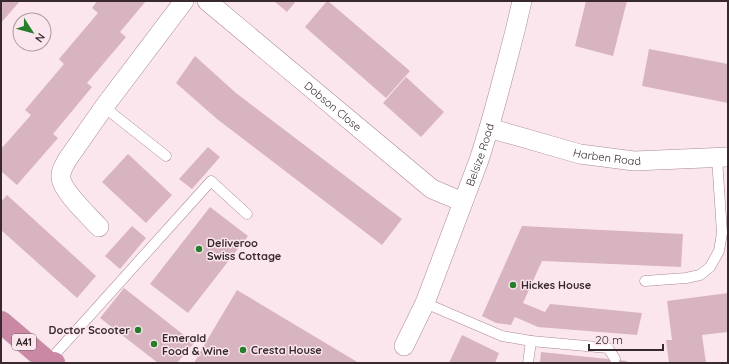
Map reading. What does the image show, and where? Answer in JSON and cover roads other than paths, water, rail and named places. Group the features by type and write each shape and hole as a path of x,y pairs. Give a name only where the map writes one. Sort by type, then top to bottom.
{"highway":[{"name":"A41","path":"1,322 50,363"}],"street":[{"path":"99,227 63,185 61,177 62,169 104,106 184,1"},
{"name":"Dobson Close","path":"207,1 432,189 463,202"},
{"name":"Belsize Road","path":"404,346 425,303 479,160 489,128 522,1"},
{"name":"Harben Road","path":"489,128 580,154 634,161 723,158"}],"lane":[{"path":"104,106 166,156"},
{"path":"645,281 686,278 700,275 710,268 719,251 725,234 723,158"},
{"path":"50,363 211,181 247,214"},
{"path":"425,303 502,336 531,341 608,348 615,360"},
{"path":"528,363 531,341"}],"place":[{"name":"Deliveroo Swiss Cottage","path":"199,249"},
{"name":"Hickes House","path":"513,285"},
{"name":"Doctor Scooter","path":"138,330"},
{"name":"Emerald Food & Wine","path":"154,344"},
{"name":"Cresta House","path":"243,350"}]}
